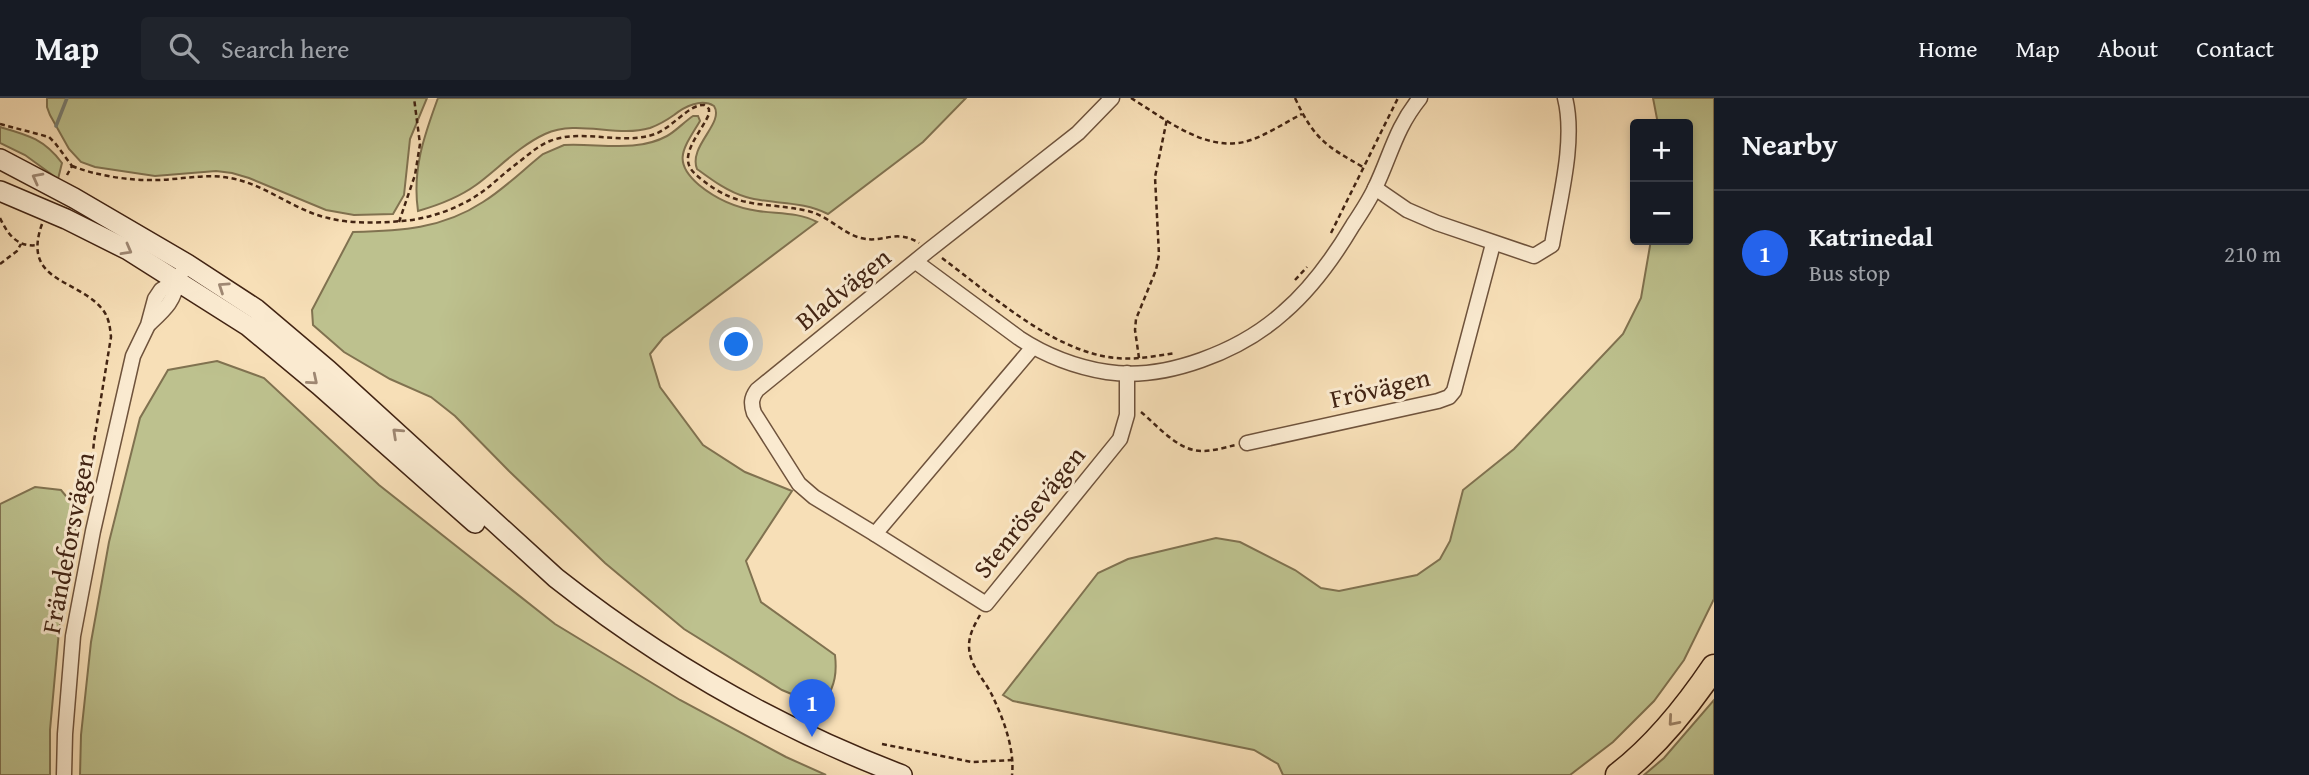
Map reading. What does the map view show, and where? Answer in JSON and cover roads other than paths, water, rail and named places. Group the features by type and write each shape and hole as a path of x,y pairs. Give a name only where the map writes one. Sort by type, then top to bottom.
{"highway":[{"path":"1618,775 1651,746 1677,717 1714,667"}],"main road":[{"path":"0,159 74,198 182,272"},
{"path":"0,191 182,272 256,309 328,370 556,578 621,627 709,682 812,737 902,775"}],"street":[{"name":"Bladvägen","path":"875,534 814,497 799,484 754,413 751,401 757,390 1077,134 1112,98"},
{"path":"916,262 1033,347 1090,369 1181,365 1204,359 1233,347 1264,328 1284,313 1317,278 1332,259 1375,188 1397,132 1420,98"},
{"path":"1375,188 1407,210 1493,244 1534,256 1552,245 1568,144 1569,123 1565,98"},
{"name":"Frövägen","path":"1247,443 1449,397 1454,391 1493,244"},
{"name":"Frändeforsvägen","path":"64,775 65,734 76,623 93,531 133,356 148,325 171,302 182,272"},
{"path":"875,534 1033,347"},
{"name":"Stenrösevägen","path":"875,534 986,604 1120,439 1125,428 1135,368"}],"waterway":[{"path":"56,126 67,98"}],"place":[{"name":"Katrinedal","path":"812,737"}]}
